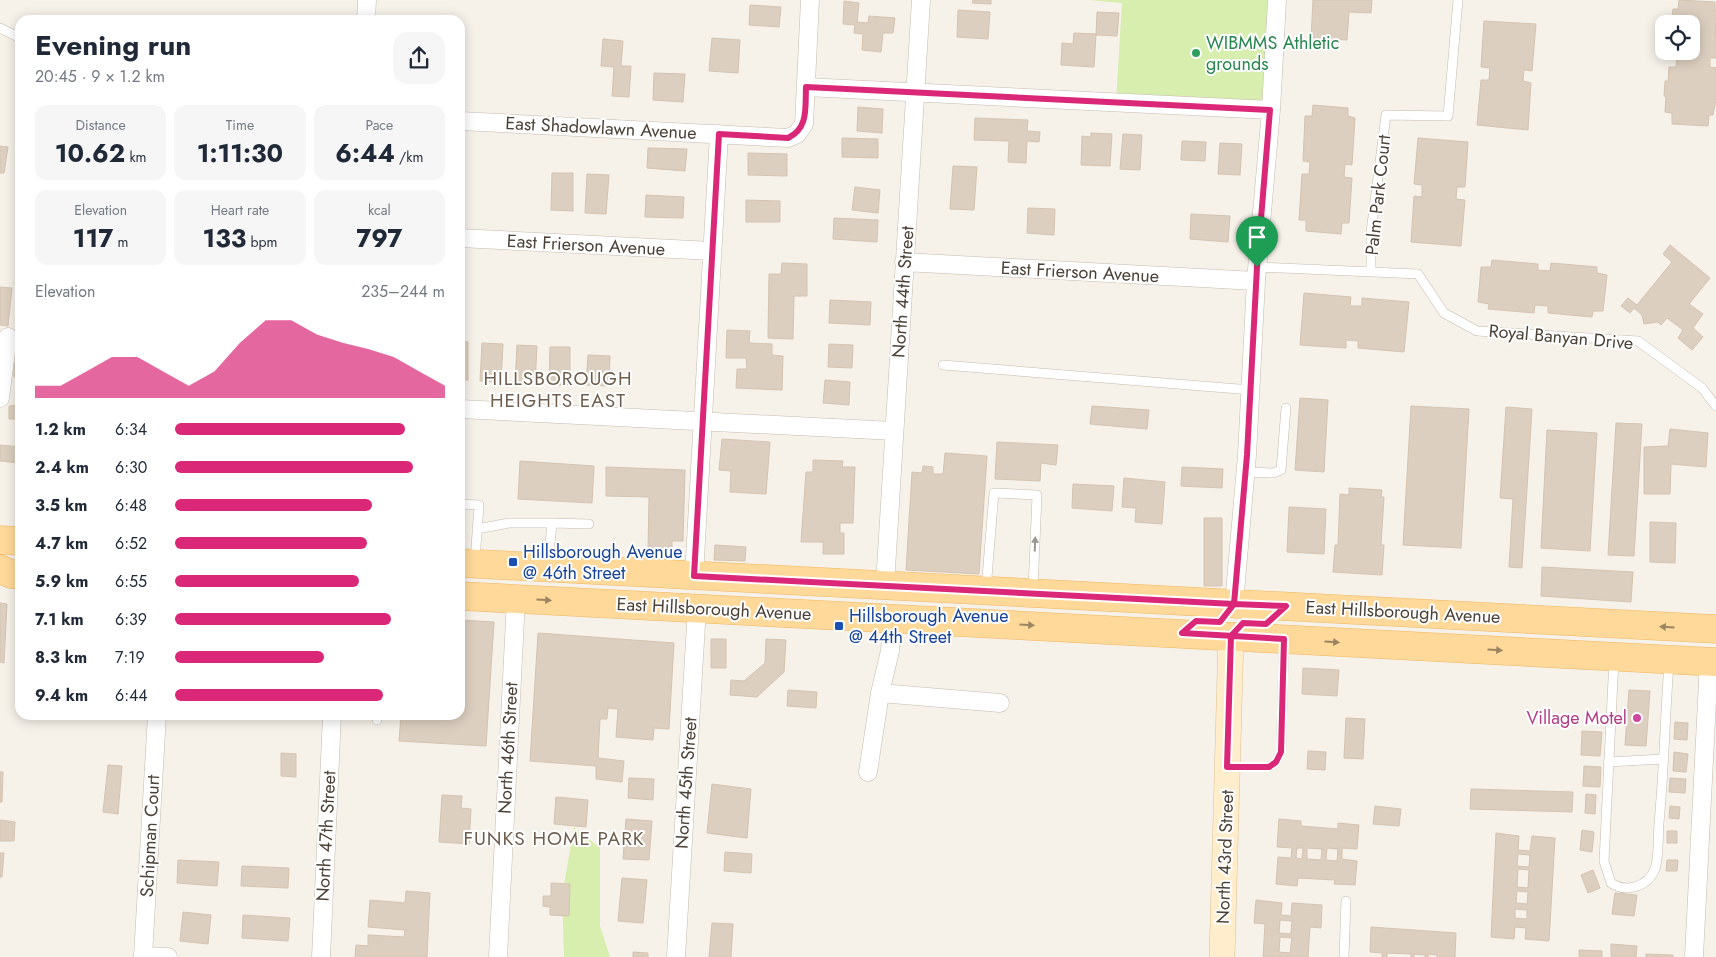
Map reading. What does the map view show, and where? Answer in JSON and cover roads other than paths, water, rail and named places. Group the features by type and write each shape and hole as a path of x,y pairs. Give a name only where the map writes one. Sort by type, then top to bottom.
{"main road":[{"path":"0,540 15,540"},
{"name":"East Hillsborough Avenue","path":"465,565 886,584 1716,629"},
{"path":"0,569 15,574"},
{"name":"East Hillsborough Avenue","path":"465,596 1713,661"},
{"path":"1182,633 1196,621 1220,622 1234,604"},
{"path":"1231,636 1243,623 1266,624 1286,606"}],"street":[{"path":"366,15 367,0"},
{"path":"810,0 806,87 1270,110"},
{"name":"North 44th Street","path":"886,584 921,0"},
{"path":"1234,604 1246,472 1257,274 1277,0"},
{"name":"East Shadowlawn Avenue","path":"465,121 788,138 797,134 804,124 806,87"},
{"path":"694,576 719,134"},
{"name":"East Frierson Avenue","path":"465,238 712,251"},
{"name":"East Frierson Avenue","path":"904,262 1257,274"},
{"path":"0,398 9,336"},
{"path":"465,409 894,432"},
{"name":"North 46th Street","path":"498,957 516,599"},
{"name":"North 45th Street","path":"676,957 697,608"},
{"path":"868,772 880,693 890,651 892,618"},
{"name":"North 43rd Street","path":"1222,957 1231,636"},
{"path":"1694,957 1709,829 1713,661"},
{"path":"880,693 1000,704"},
{"name":"Schipman Court","path":"143,956 156,720"},
{"name":"North 47th Street","path":"321,957 332,720"},
{"path":"143,956 168,957"}],"lane":[{"name":"Palm Park Court","path":"1371,272 1371,232 1386,115 1448,116 1458,0"},
{"path":"0,28 15,36"},
{"name":"Royal Banyan Drive","path":"1257,274 1371,272 1418,274 1444,313 1477,330 1638,342 1702,388 1716,406"},
{"path":"944,365 1251,390"},
{"path":"1246,472 1273,473 1281,470 1286,408"},
{"path":"986,590 994,493 1037,494 1033,592"},
{"path":"465,504 479,505 477,529 465,565"},
{"path":"477,529 510,523 589,524"},
{"path":"548,568 552,524"},
{"path":"1227,767 1269,767 1276,762 1281,752 1284,639"},
{"path":"1614,656 1604,853 1605,868 1611,882 1615,886 1631,888 1647,881 1655,869 1669,659"},
{"path":"1608,762 1663,759"},
{"path":"1344,957 1346,902"}],"place":[{"name":"WIBMMS Athletic grounds","path":"1196,53"},
{"name":"Hillsborough Avenue @ 46th Street","path":"513,562"},
{"name":"Hillsborough Avenue @ 44th Street","path":"839,626"},
{"name":"Village Motel","path":"1637,718"}],"district":[{"name":"HILLSBOROUGH HEIGHTS EAST","path":"558,389"},
{"name":"FUNKS HOME PARK","path":"554,838"}]}
